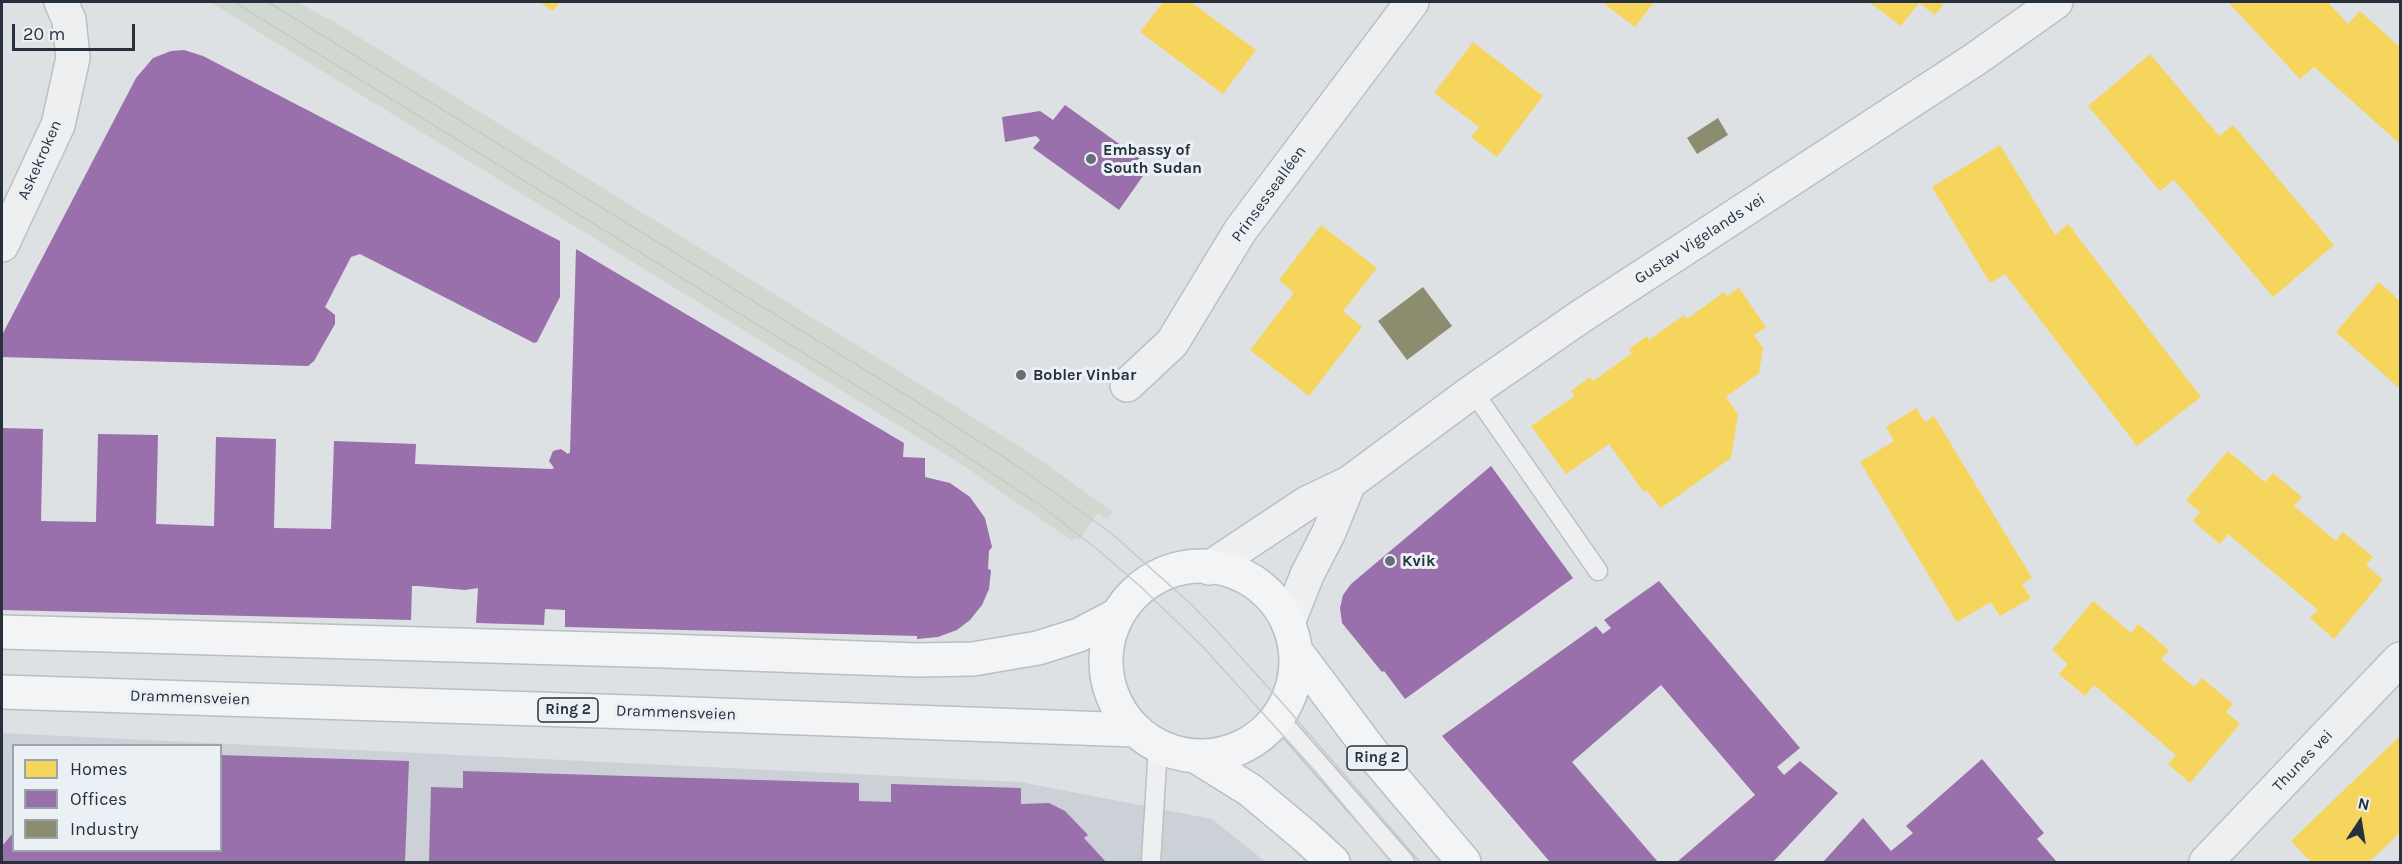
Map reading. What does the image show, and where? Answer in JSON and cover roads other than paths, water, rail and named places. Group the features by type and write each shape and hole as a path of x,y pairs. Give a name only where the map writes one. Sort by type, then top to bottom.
{"main road":[{"path":"1180,568 1209,568 1223,569 1243,576 1262,589 1277,604 1292,636 1296,669 1292,688 1278,717 1251,742 1225,754 1197,757 1177,754 1147,738 1116,705 1107,676 1107,645 1117,615 1128,600 1150,580 1180,568"},
{"path":"2,632 927,660 973,659 1038,648 1079,635 1117,615"},
{"name":"Ring 2","path":"1292,636 1376,758 1464,862"},
{"name":"Drammensveien","path":"2,692 675,713 1147,738"},
{"path":"1197,757 1250,790 1333,862"}],"street":[{"name":"Askekroken","path":"2,246 58,125 73,58 69,20 61,2"},
{"name":"Prinsessealléen","path":"1127,385 1172,343 1240,231 1412,2"},
{"name":"Gustav Vigelands vei","path":"1209,568 1307,503 1348,483 1473,391 1580,317 1965,67 2056,2"},
{"path":"1292,636 1307,575 1329,532 1348,483"},
{"name":"Thunes vei","path":"2206,862 2400,659"}],"lane":[{"path":"1473,391 1598,571"},
{"path":"1278,717 1405,862"},
{"path":"1147,738 1151,862"}],"tram line":[{"path":"234,2 912,420 1040,505 1141,587 1204,648 1315,771 1391,862"},
{"path":"268,2 922,405 1016,465 1111,533 1192,605 1218,632 1420,862"}],"place":[{"name":"Embassy of South Sudan","path":"1091,159"},
{"name":"Bobler Vinbar","path":"1021,375"},
{"name":"Kvik","path":"1390,561"}]}
